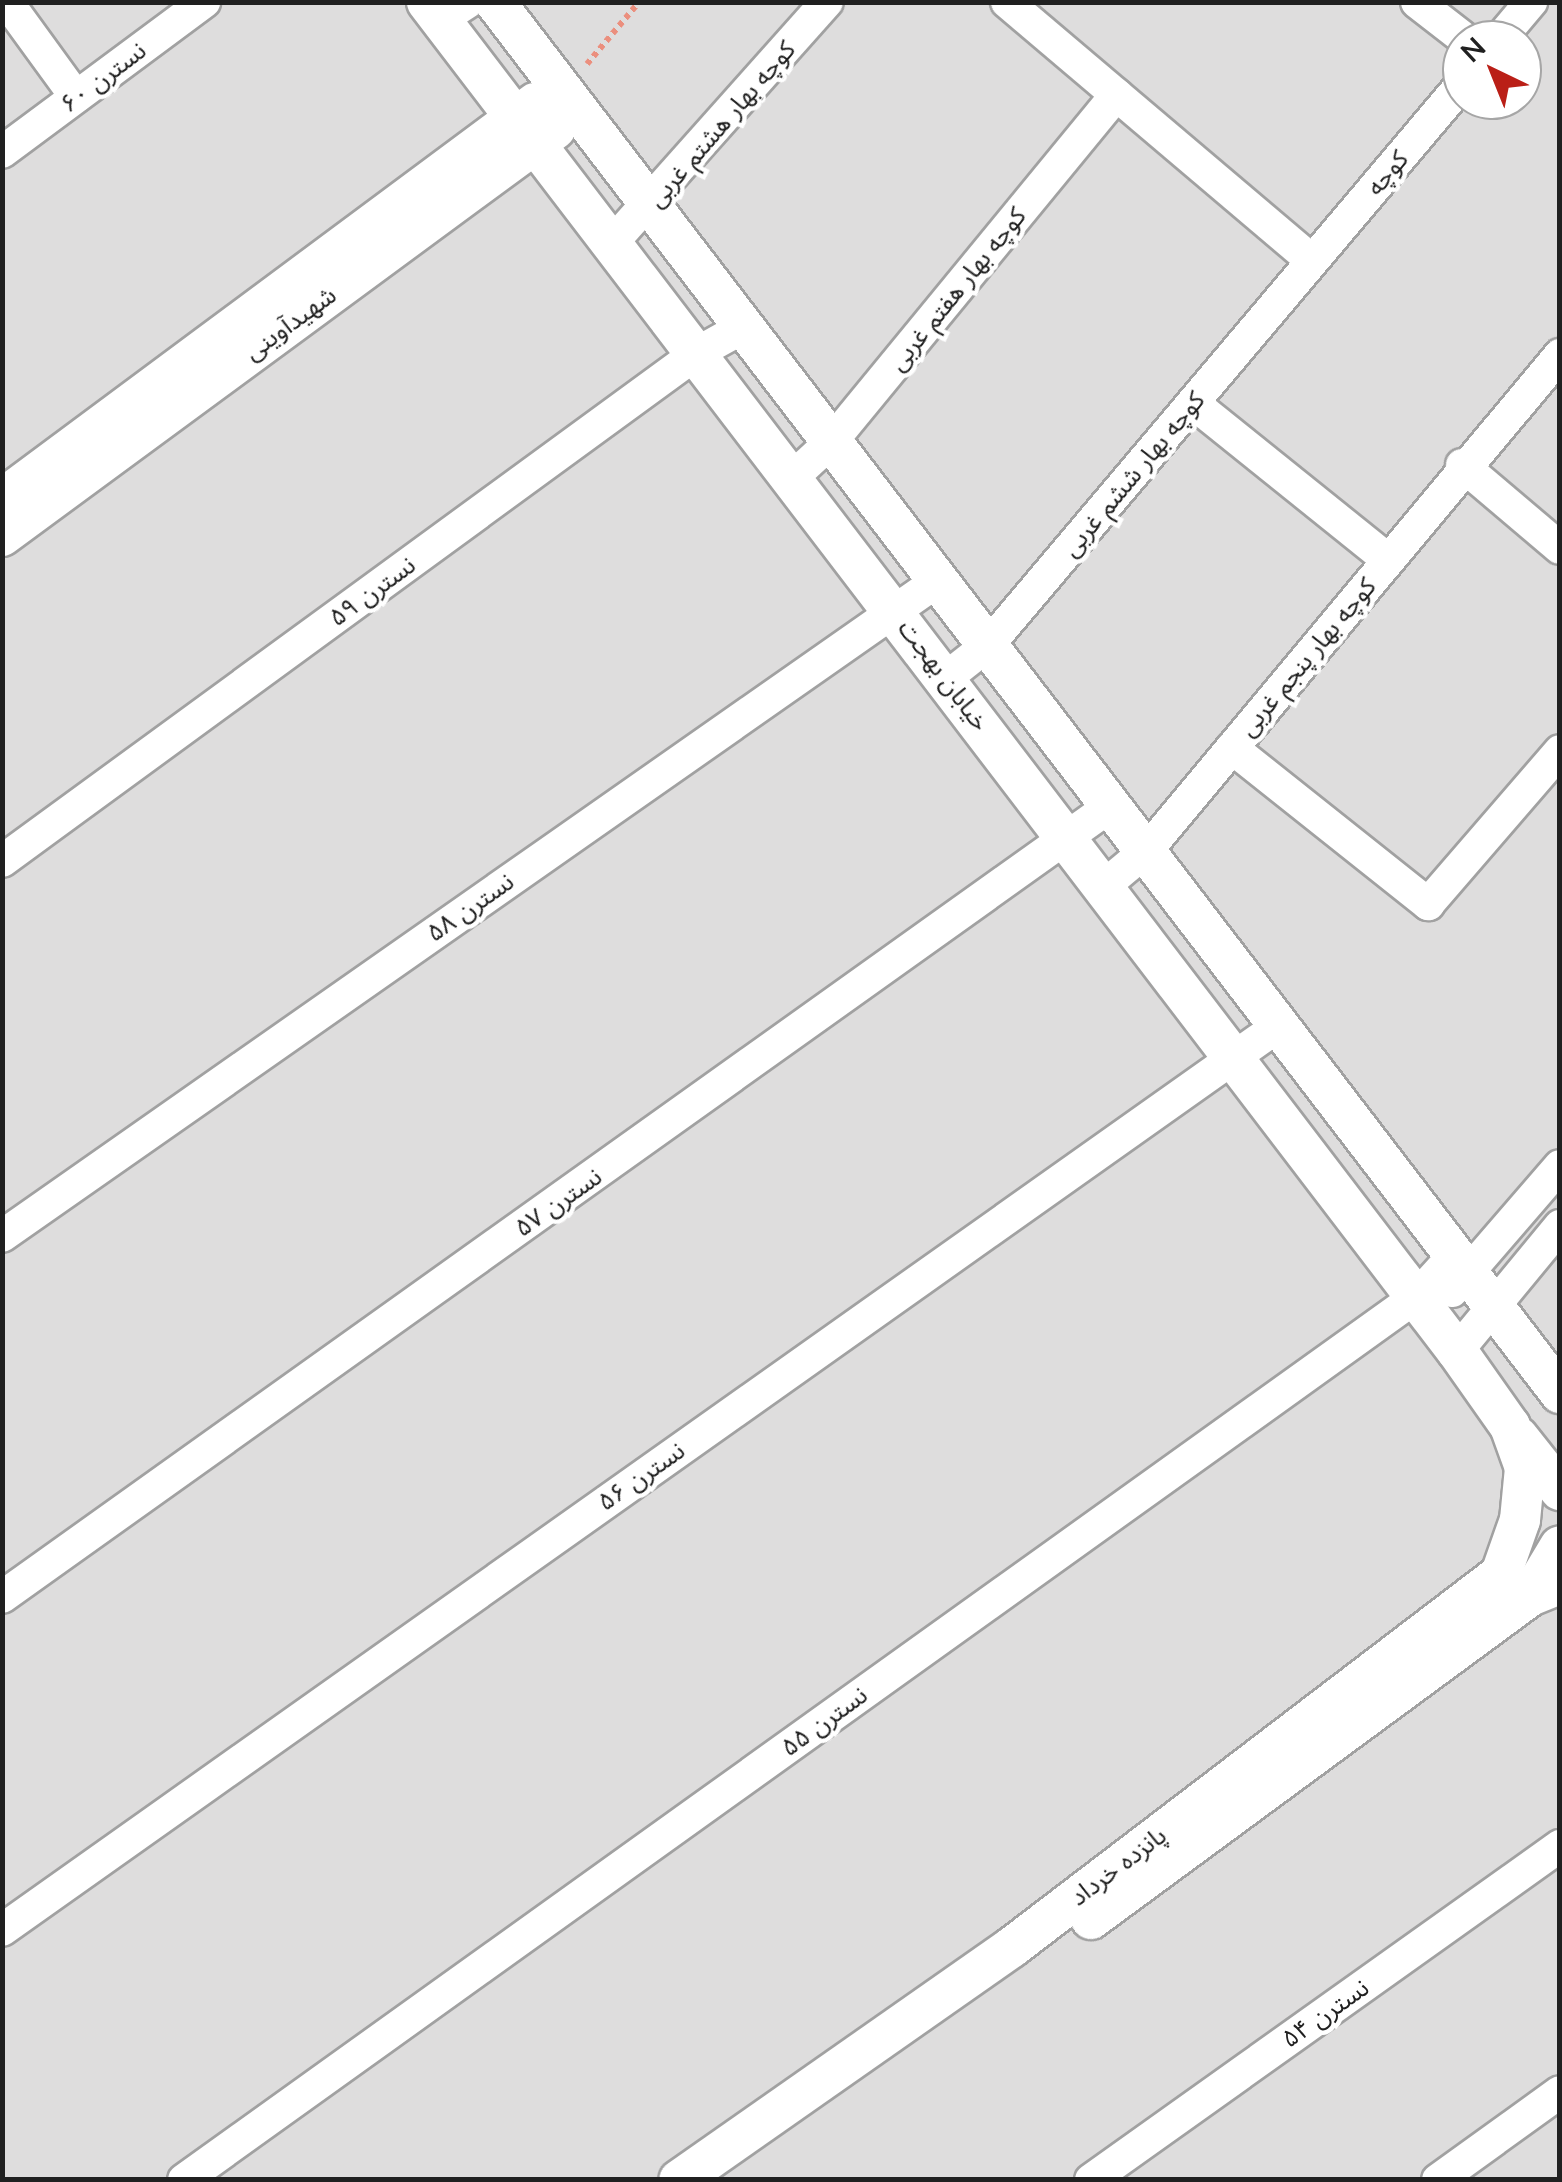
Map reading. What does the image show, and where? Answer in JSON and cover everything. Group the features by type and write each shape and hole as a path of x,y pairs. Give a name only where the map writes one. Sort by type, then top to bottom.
{"street":[{"path":"7,2 76,97"},
{"name":"نسترن ۶۰","path":"2,152 204,2"},
{"path":"495,2 1496,1304 1560,1393"},
{"name":"کوچه بهار هشتم غربی","path":"612,243 651,206 827,2"},
{"path":"1007,2 1312,261"},
{"path":"1417,2 1442,21"},
{"name":"خیابان بهجت","path":"445,8 526,131 946,678 1560,1490"},
{"name":"کوچه بهار هفتم غربی","path":"793,477 832,441 1116,95"},
{"name":"شهیدآوینی","path":"2,536 566,96"},
{"name":"کوچه","path":"1312,261 1442,108"},
{"name":"شهیدآوینی","path":"2,499 526,131"},
{"name":"کوچه بهار ششم غربی","path":"946,678 989,644 1312,261"},
{"name":"نسترن ۵۹","path":"2,861 698,354 744,327"},
{"name":"کوچه بهار پنجم غربی","path":"1104,886 1147,850 1462,465 1560,356"},
{"path":"1192,403 1388,560"},
{"path":"1462,465 1560,548"},
{"name":"نسترن ۵۸","path":"2,1236 940,580"},
{"path":"1232,748 1428,904 1554,768"},
{"name":"نسترن ۵۷","path":"2,1597 1069,840 1112,805"},
{"name":"نسترن ۵۶","path":"2,1930 1281,1024"},
{"name":"نسترن ۵۵","path":"184,2180 1422,1305 1560,1166"},
{"path":"1457,1351 1560,1226"},
{"name":"پانزده خرداد","path":"680,2180 1012,1947 1501,1574 1520,1520 1525,1468 1510,1426"},
{"path":"1545,1590 1560,1546"},
{"name":"پانزده خرداد","path":"720,2180 1169,1865 1545,1590"},
{"name":"نسترن ۵۴","path":"1091,2180 1560,1846"},
{"path":"1438,2180 1560,2092"}],"path":[{"path":"566,96 640,2"}],"shaded area":[{"path":"3,3 1559,3 1559,2179 3,2179"}]}
